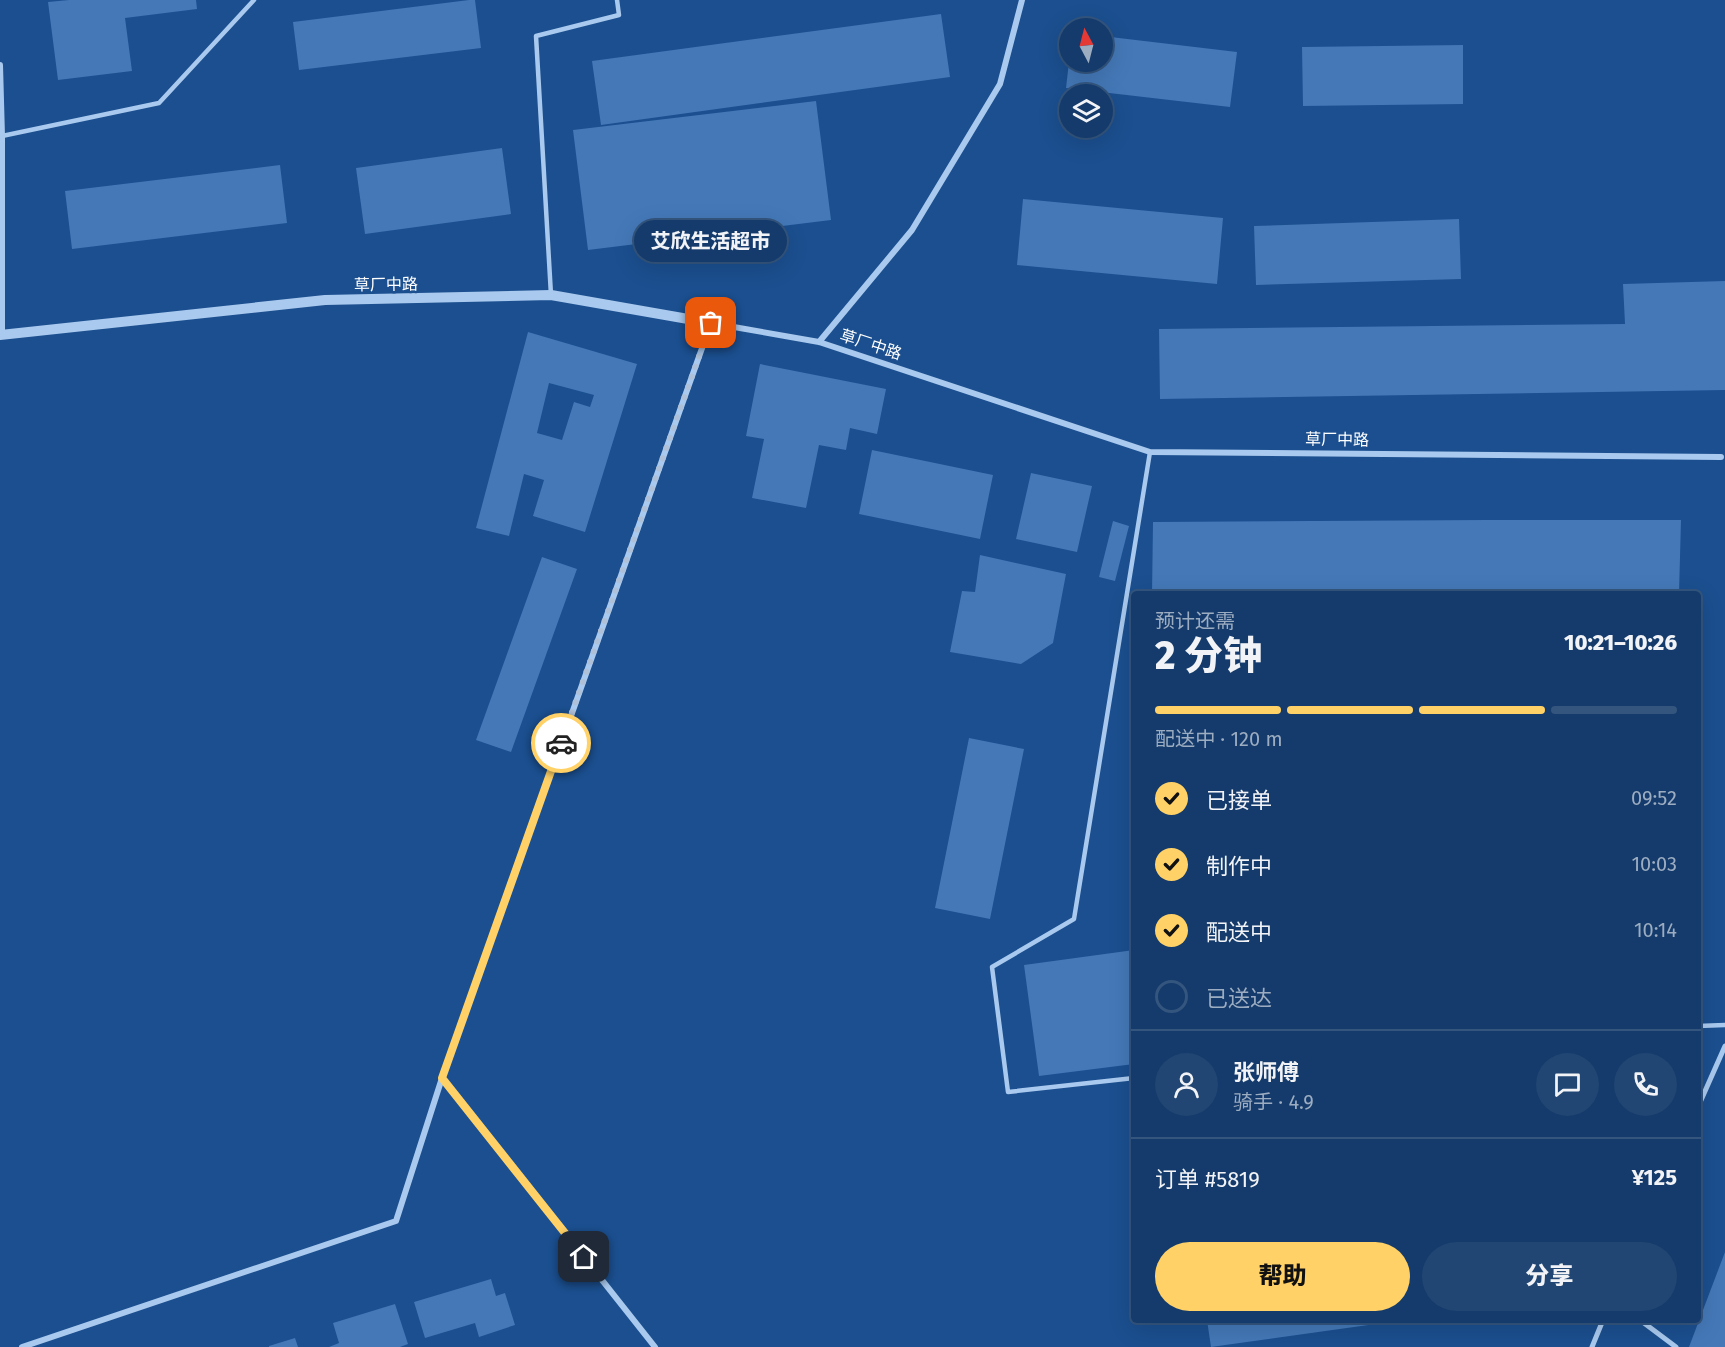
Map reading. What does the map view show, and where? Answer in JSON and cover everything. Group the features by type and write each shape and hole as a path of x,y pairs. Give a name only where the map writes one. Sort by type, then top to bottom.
{"street":[{"path":"819,342 912,230 1000,84 1022,0"},
{"path":"0,65 1,335"},
{"name":"草厂中路","path":"1,335 325,300 551,295 819,342 1150,452 1723,457"},
{"path":"22,1347 396,1221 442,1078 711,323"},
{"path":"1701,1100 1725,1046"},
{"path":"442,1078 655,1347"},
{"path":"1592,1347 1602,1323"},
{"path":"1644,1323 1676,1347"}],"lane":[{"path":"2,136 159,103 254,0"},
{"path":"551,295 536,36 619,15 617,0"},
{"path":"1131,1078 1008,1092 992,968 1074,919 1150,452"},
{"path":"1701,1026 1725,1025"}],"building":[{"path":"196,0 197,9 125,18 132,71 58,80 48,2"},
{"path":"475,0 481,48 299,70 293,22"},
{"path":"941,14 950,77 601,125 592,61"},
{"path":"1113,37 1237,52 1230,107 1113,93 1113,84 1066,84 1068,72 1113,72"},
{"path":"1463,45 1463,104 1303,106 1302,47"},
{"path":"816,101 831,220 588,250 573,130"},
{"path":"502,148 511,214 365,234 356,168"},
{"path":"280,165 287,223 72,249 65,191"},
{"path":"1023,199 1223,218 1217,284 1017,265"},
{"path":"1459,219 1461,279 1256,285 1254,226"},
{"path":"1725,281 1725,390 1160,399 1159,329 1625,324 1623,284"},
{"path":"528,332 637,364 585,532 533,516 544,480 524,474 509,536 476,528","holes":["549,383 594,395 590,407 574,402 562,440 537,433"]},
{"path":"760,364 886,389 877,434 850,428 846,450 819,445 806,508 752,498 764,439 746,436"},
{"path":"872,450 993,475 980,539 859,514"},
{"path":"1031,473 1092,486 1077,552 1016,539"},
{"path":"1681,520 1679,591 1152,591 1153,522"},
{"path":"1113,521 1129,526 1115,581 1099,577"},
{"path":"980,555 1066,574 1053,643 1021,664 950,652 962,591 975,592"},
{"path":"542,557 577,569 511,752 476,740"},
{"path":"969,738 1024,749 990,919 935,908"},
{"path":"1131,950 1131,1064 1039,1076 1024,965"},
{"path":"1725,1252 1725,1347 1689,1347 1698,1323 1701,1323 1701,1315"},
{"path":"491,1279 496,1296 505,1293 515,1325 479,1337 475,1323 425,1338 414,1302"},
{"path":"395,1304 408,1344 400,1347 329,1347 339,1343 333,1323"},
{"path":"1207,1323 1383,1323 1211,1347"},
{"path":"295,1338 298,1347 269,1347 269,1346"}],"way so far":[{"path":"561,743 711,323"}],"place":[{"name":"艾欣生活超市","path":"711,323"}],"route":[{"path":"561,743 442,1078 584,1257"}]}
